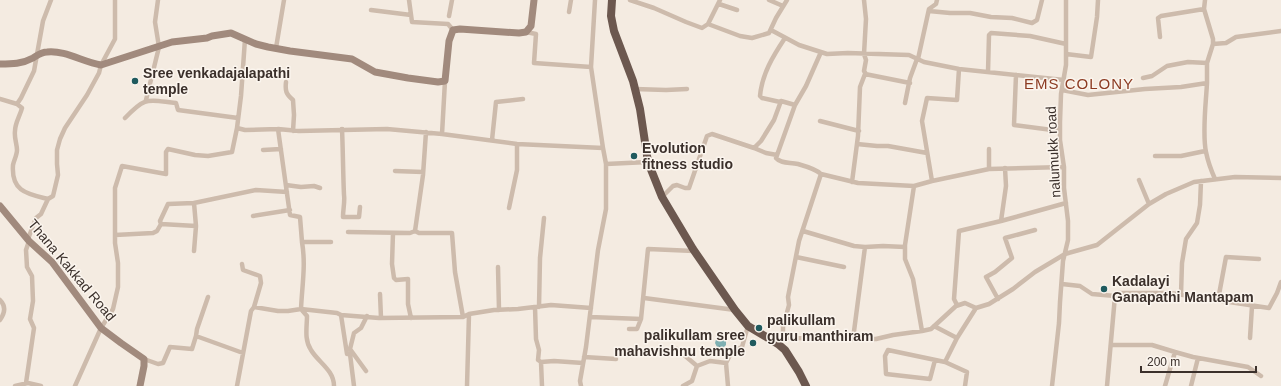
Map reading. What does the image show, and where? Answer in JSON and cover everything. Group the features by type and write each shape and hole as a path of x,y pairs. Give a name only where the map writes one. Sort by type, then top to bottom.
{"highway":[{"path":"608,0 608,17 613,38 631,83 635,88"},
{"path":"612,0 611,16 614,31 626,59 635,88 640,109 648,162 662,197 694,251 735,310 748,326 778,344 785,350 806,386"}],"main road":[{"path":"0,64 24,63 41,52 54,52 92,64 101,65 172,42 207,38 231,33 256,44 290,51 352,59 375,72 438,82 445,81 449,41 453,30 526,32 531,26 534,0"},
{"name":"Thana Kakkad Road","path":"1,209 29,240 52,262 102,328 144,359"},
{"path":"140,386 144,359"}],"street":[{"path":"17,104 34,71 43,21 51,0"},
{"path":"26,383 34,328 30,319 33,296 32,276 27,267 26,250 36,218 41,214 48,199 53,196 58,175 56,164 57,150 60,139 65,128 87,96 115,39 115,0"},
{"path":"125,118 146,100 158,47 155,22 158,0"},
{"path":"276,48 284,0"},
{"path":"409,0 412,22 448,24 453,30"},
{"path":"449,16 452,0"},
{"path":"569,12 571,0"},
{"path":"581,386 580,381 598,250 606,209 606,164 591,67 594,0"},
{"path":"630,0 704,28 708,24 719,2 737,10"},
{"path":"769,0 783,6"},
{"path":"708,24 740,36 752,38 769,33 787,0"},
{"path":"852,182 859,131 860,87 866,74 864,71 866,60 864,54 866,19 864,0"},
{"path":"905,103 918,59 929,10 936,4 937,0"},
{"path":"929,10 950,13 970,12 991,17 1012,18 1032,23 1037,20 1042,0"},
{"name":"nalumukk road","path":"1052,386 1057,349 1063,261 1068,240 1064,166 1060,131 1060,104 1066,54 1066,0"},
{"path":"1066,54 1091,57 1098,0"},
{"path":"1205,0 1204,9 1213,38 1213,44 1207,62 1204,133 1205,151 1215,179"},
{"path":"1160,37 1158,18 1161,16 1204,9"},
{"path":"371,10 411,15"},
{"path":"771,30 799,45 827,54 848,53 909,55 924,62 959,69 1064,80"},
{"path":"1213,44 1226,43 1236,37 1281,31"},
{"path":"526,32 536,34 534,63 591,67"},
{"path":"988,72 989,35 991,33 1030,36 1066,44"},
{"path":"785,38 773,55 765,73 760,96 762,98 795,105"},
{"path":"75,386 102,328 113,309 118,287 118,263 115,244 116,188 122,166 166,174 166,152 168,149 194,155 208,156 232,152 237,128 245,39"},
{"path":"776,155 795,105 806,86 821,52"},
{"path":"1143,78 1152,76 1167,66 1188,62 1207,62"},
{"path":"932,181 922,121 927,98 957,100 959,69"},
{"path":"866,74 910,83"},
{"path":"1016,75 1014,124 1060,131"},
{"path":"442,134 445,81"},
{"path":"286,82 287,95 293,100 293,131"},
{"path":"1062,90 1088,95 1145,88 1181,87 1207,83"},
{"path":"635,88 666,90 687,89"},
{"path":"0,99 17,104 22,108 16,122 15,131 15,143 17,150 13,171 15,180 19,188 25,193 48,199"},
{"path":"492,140 496,102 523,99"},
{"path":"146,100 176,103 178,110 238,118"},
{"path":"754,148 761,141 774,120 780,102"},
{"path":"820,121 859,131"},
{"path":"237,128 245,130 278,129 293,131 388,129 426,132 517,144 603,148"},
{"path":"278,129 290,215 300,217 304,256 301,309 307,316 306,339 310,350 331,374 334,386"},
{"path":"342,130 344,157 343,217 359,217 360,207"},
{"path":"415,231 423,172 426,132"},
{"path":"662,197 673,186 677,185 689,188 707,136 712,134 766,153 776,155 779,160 818,171 821,174 852,182 914,186 990,169 1064,166"},
{"path":"509,208 517,170 517,144"},
{"path":"857,144 888,146 927,153"},
{"path":"264,150 281,149"},
{"path":"989,149 990,169"},
{"path":"1155,156 1181,156 1205,151"},
{"path":"606,164 648,162"},
{"path":"1001,221 1006,186 1006,168"},
{"path":"395,171 423,172"},
{"path":"783,336 783,327 789,304 788,297 796,257 821,174"},
{"path":"770,339 783,336 790,338 876,339 893,335 922,332 931,329 957,305 965,303 976,308 984,307 1035,272 1065,254 1097,245 1149,204 1166,194 1201,180 1234,177 1281,178"},
{"path":"1139,180 1149,204"},
{"path":"1181,294 1182,264 1186,239 1197,223 1200,205 1201,180"},
{"path":"286,186 314,186 320,188"},
{"path":"914,186 905,247 905,259 912,279 922,332"},
{"path":"115,235 153,233 157,231 168,204 194,203 256,190 287,192"},
{"path":"194,203 196,226 194,251"},
{"path":"957,305 954,299 959,231 1066,203"},
{"path":"253,216 290,210"},
{"path":"542,386 541,362 538,360 539,350 535,332 544,218"},
{"path":"161,224 196,226"},
{"path":"998,298 986,277 995,272 1012,258 1005,238 1035,230"},
{"path":"348,232 410,233 415,231 419,233 452,233 455,272 463,317"},
{"path":"803,231 854,246 905,247"},
{"path":"393,233 392,264 394,278 396,280 408,279 408,304 411,318"},
{"path":"302,242 331,242"},
{"path":"853,339 865,247"},
{"path":"629,329 637,329 641,319 648,248 694,251"},
{"path":"796,257 844,267"},
{"path":"1218,300 1226,257 1259,259"},
{"path":"237,386 251,311 254,307 261,283 260,276 243,270 242,264"},
{"path":"498,267 499,310"},
{"path":"1062,284 1080,286 1092,294 1115,296 1118,293 1170,293 1269,308 1281,282"},
{"path":"380,294 381,318"},
{"path":"1107,386 1115,296"},
{"path":"144,359 158,364 163,363 170,347 192,349 208,297"},
{"path":"644,298 735,310"},
{"path":"0,300 4,305 4,312 0,320"},
{"path":"254,307 278,311 301,309 337,313 341,315 381,318 463,317 469,314 551,305 591,308"},
{"path":"1250,338 1252,306"},
{"path":"945,362 957,338 976,308"},
{"path":"468,386 469,314"},
{"path":"341,315 347,354 350,354 354,386"},
{"path":"366,371 350,349 354,333 361,328 367,316"},
{"path":"590,317 641,319"},
{"path":"728,386 726,363 730,353 742,347 748,326"},
{"path":"934,326 957,338"},
{"path":"196,336 243,353"},
{"path":"1111,344 1152,345 1198,358 1248,367 1262,376"},
{"path":"677,349 697,366"},
{"path":"935,360 930,379 886,374 885,356 888,350 945,362 967,372 965,386"},
{"path":"1165,386 1175,352"},
{"path":"584,357 616,359"},
{"path":"1191,386 1198,358"},
{"path":"541,362 570,361 583,363"},
{"path":"697,366 710,361 726,363"},
{"path":"683,386 692,381 697,366"},
{"path":"15,386 26,383 41,386"}],"water":[{"path":"717,336 721,336 726,339 726,345 722,349 717,347 715,343"}],"place":[{"name":"Sree venkadajalapathi temple","path":"135,81"},
{"name":"Evolution fitness studio","path":"634,156"},
{"name":"Kadalayi Ganapathi Mantapam","path":"1104,289"},
{"name":"palikullam guru manthiram","path":"759,328"},
{"name":"palikullam sree mahavishnu temple","path":"753,343"}],"district":[{"name":"EMS COLONY","path":"1079,83"}]}
